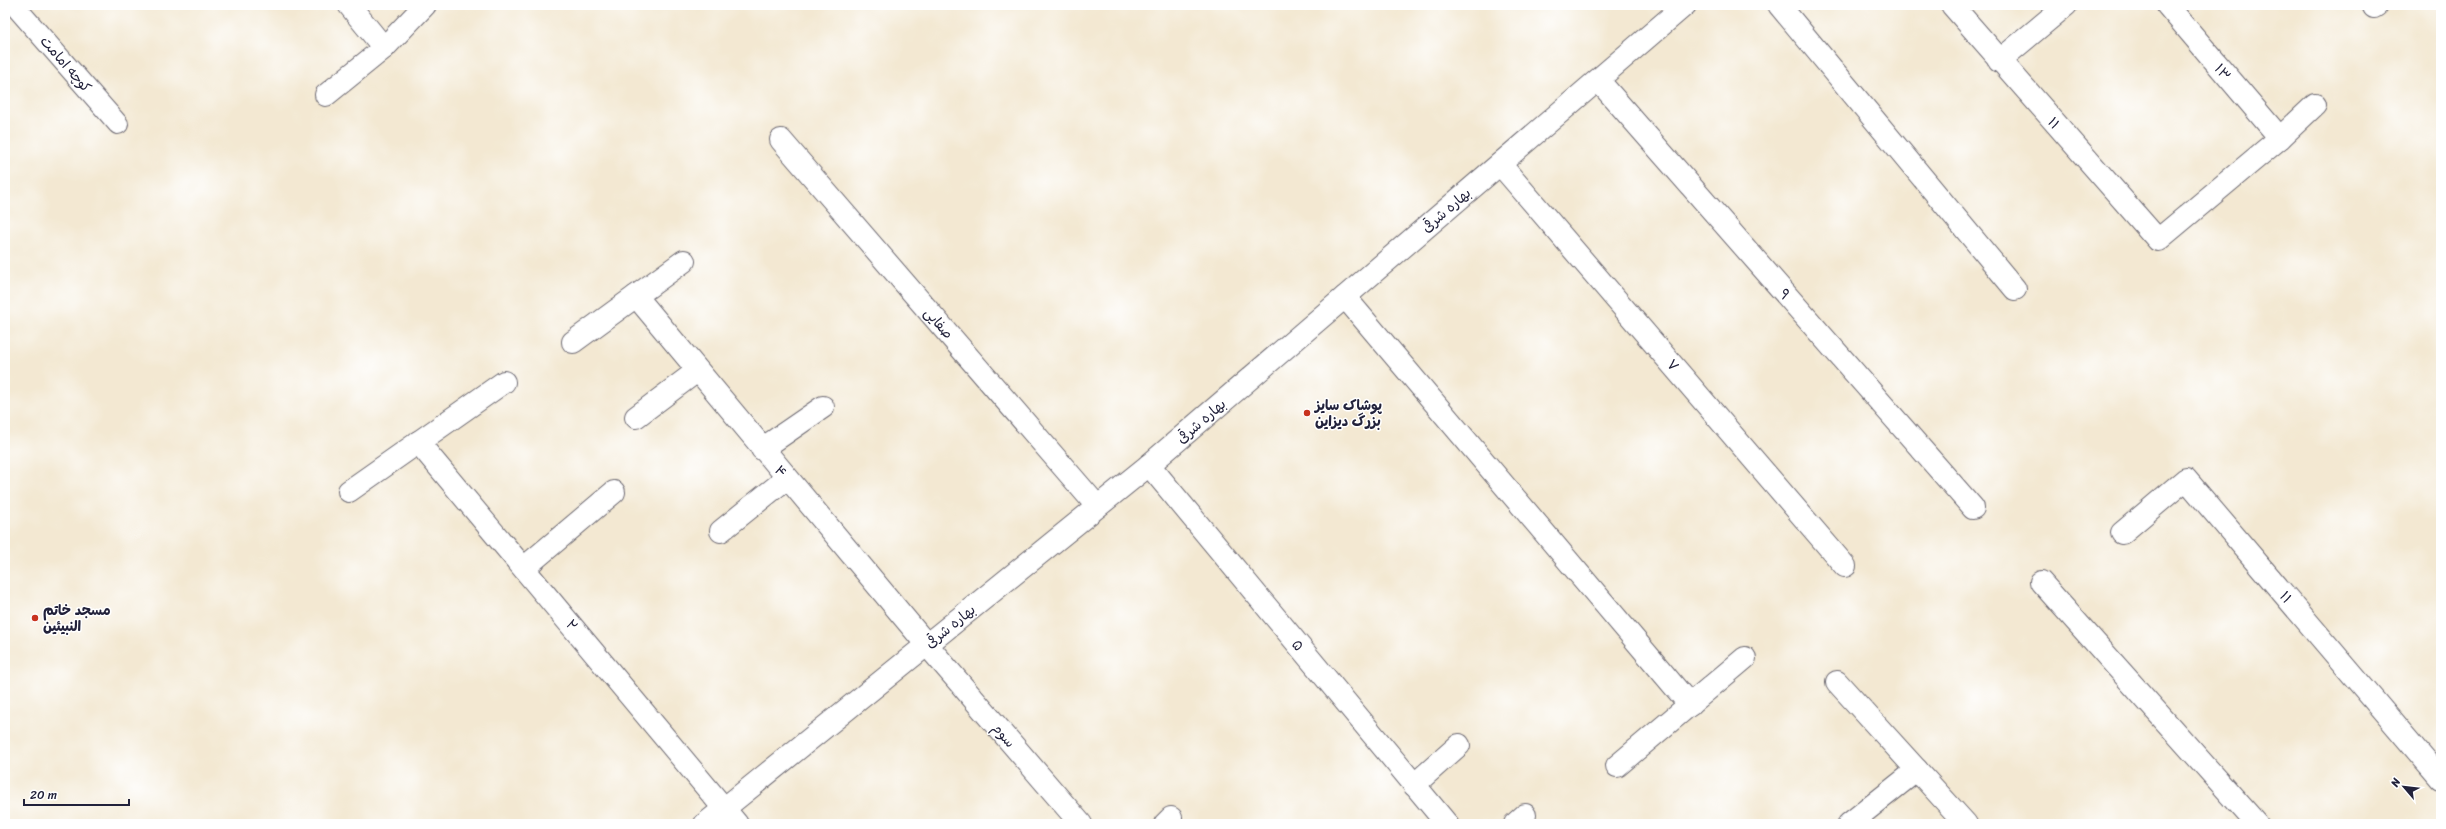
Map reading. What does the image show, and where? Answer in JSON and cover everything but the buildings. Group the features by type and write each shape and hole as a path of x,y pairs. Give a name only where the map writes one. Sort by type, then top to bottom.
{"street":[{"path":"349,5 384,48"},
{"path":"326,95 384,48 425,5"},
{"name":"بهاره شرقی","path":"706,824 731,817 927,645 1149,465 1685,5"},
{"path":"1779,5 2015,289"},
{"name":"۱۱","path":"1952,5 1999,61 2158,240 2280,138"},
{"path":"1999,61 2066,5"},
{"name":"۱۳","path":"2167,5 2280,138"},
{"name":"۹","path":"1598,80 1973,508"},
{"path":"2280,138 2315,106"},
{"name":"صفایی","path":"781,140 1097,506"},
{"name":"۷","path":"1500,164 1845,566"},
{"path":"573,342 684,261"},
{"name":"۴","path":"636,296 762,449 927,645"},
{"path":"1345,297 1690,705"},
{"path":"636,417 697,371"},
{"path":"349,491 504,382"},
{"path":"762,449 823,407"},
{"name":"۲","path":"418,442 731,817"},
{"name":"۵","path":"1149,465 1447,824"},
{"path":"721,531 787,478"},
{"name":"۱۱","path":"2122,533 2186,479 2441,779"},
{"path":"524,568 614,492"},
{"path":"2041,582 2258,824"},
{"name":"سوم","path":"927,645 1081,824"},
{"path":"1617,766 1745,658"},
{"path":"1837,682 1966,824"},
{"path":"1414,785 1459,744"},
{"path":"1849,824 1917,770"}],"lane":[{"name":"کوچه امامت","path":"14,5 118,124"}],"place":[{"name":"پوشاک سایز بزرگ دیزاین","path":"1307,413"},
{"name":"مسجد خاتم النبیئین","path":"35,618"}]}
